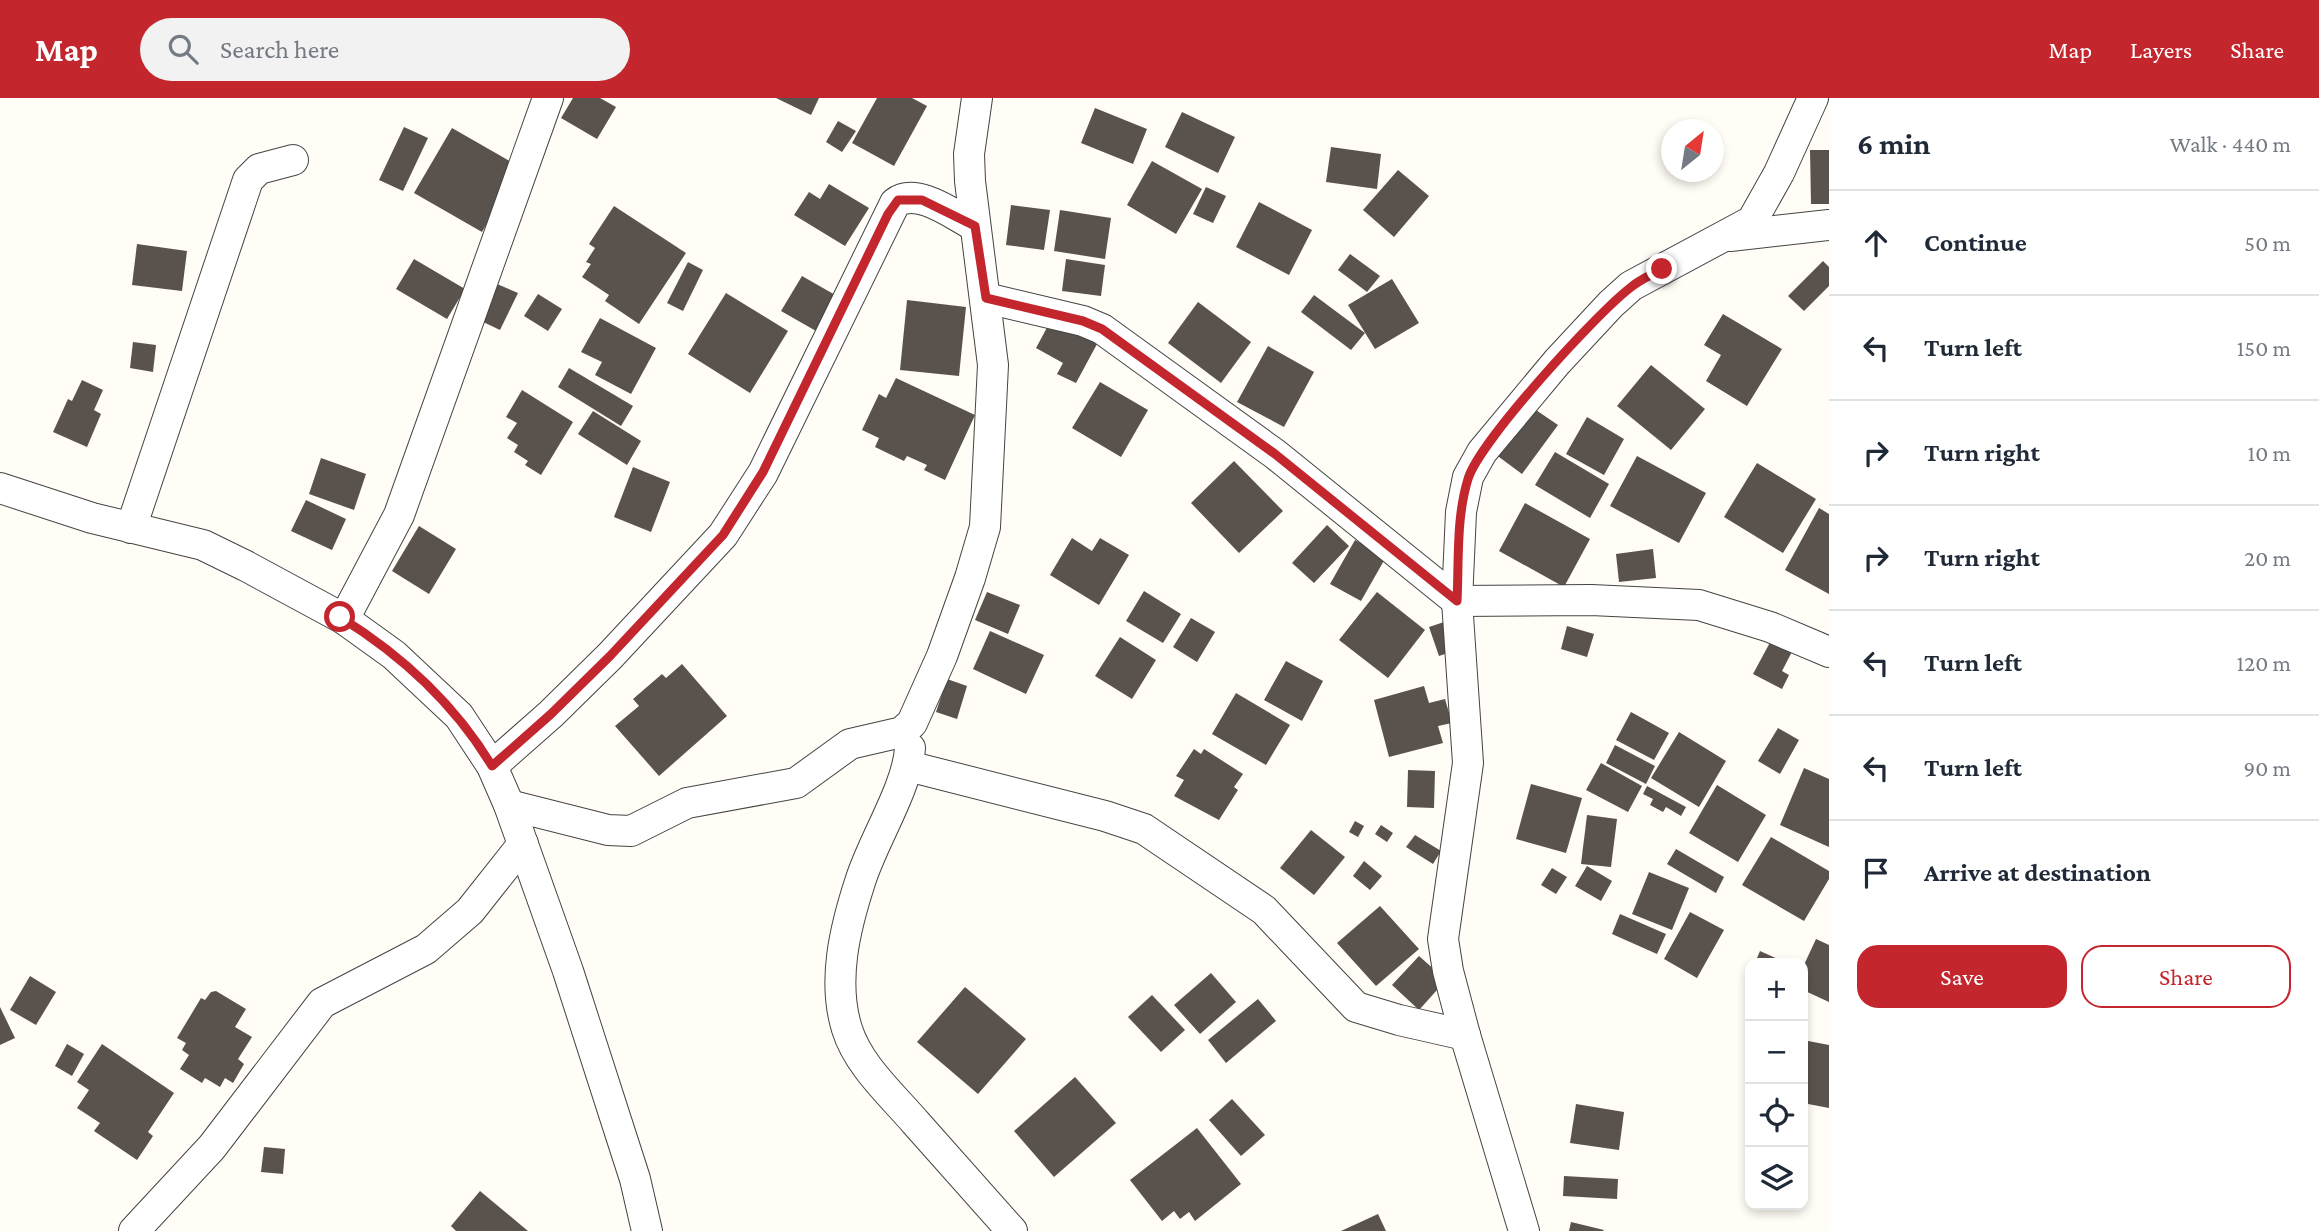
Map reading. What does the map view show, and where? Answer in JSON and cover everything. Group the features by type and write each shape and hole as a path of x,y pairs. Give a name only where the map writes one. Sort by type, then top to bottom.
{"street":[{"path":"344,619 399,515 548,98"},
{"path":"977,98 969,153 975,226 993,365 985,527 970,579 942,656 912,723 908,766 867,858 844,940 841,984 847,1029 857,1050 884,1086 1012,1231"},
{"path":"1524,1231 1465,1035 1448,971 1443,939 1468,763 1457,601 1461,512 1468,477 1482,452 1557,362 1631,286 1742,229 1760,210 1813,98"},
{"path":"131,528 248,180 259,169 293,160"},
{"path":"492,766 600,666 723,535 763,472 895,203 903,198 922,200 975,226"},
{"path":"1730,236 1829,225"},
{"path":"986,298 1083,321 1102,329 1275,454 1457,601 1603,600 1699,605 1770,627 1829,652"},
{"path":"0,488 131,528 203,545 309,597 394,655 459,716 492,766 509,805 568,971 635,1179 647,1231"},
{"path":"509,805 608,830 632,831 687,803 796,783 850,744 902,732 912,723"},
{"path":"908,766 1105,816 1144,829 1264,910 1356,1007 1465,1035"},
{"path":"134,1231 212,1147 322,1003 426,949 470,911 523,844"}],"building":[{"path":"573,98 600,98 616,107 597,139 561,118"},
{"path":"776,98 819,98 811,115"},
{"path":"877,98 912,98 927,106 894,166 852,143"},
{"path":"1095,108 1147,129 1133,164 1081,143"},
{"path":"1182,112 1235,137 1218,173 1165,147"},
{"path":"838,121 856,131 842,152 826,142"},
{"path":"404,127 428,138 403,191 379,180"},
{"path":"452,128 520,167 482,232 414,193"},
{"path":"1331,147 1381,154 1377,189 1326,182"},
{"path":"1810,150 1829,150 1829,204 1811,204"},
{"path":"1152,161 1202,189 1176,234 1127,205"},
{"path":"1398,170 1429,196 1394,237 1363,210"},
{"path":"829,184 869,208 845,246 794,215 809,192 820,199"},
{"path":"1206,187 1226,196 1213,223 1193,214"},
{"path":"1259,202 1312,230 1289,275 1236,247"},
{"path":"1011,205 1050,210 1044,250 1006,245"},
{"path":"614,206 686,253 639,324 605,301 609,295 582,277 591,264 586,262 595,248 589,244"},
{"path":"1060,210 1111,218 1105,259 1054,251"},
{"path":"137,244 187,251 182,291 132,285"},
{"path":"1350,254 1380,276 1367,292 1338,270"},
{"path":"414,259 465,289 447,319 396,289"},
{"path":"1066,259 1105,265 1101,296 1062,291"},
{"path":"1823,261 1829,267 1829,286 1804,311 1788,296"},
{"path":"688,262 703,270 683,311 667,303"},
{"path":"802,276 844,300 823,335 781,311"},
{"path":"1392,279 1419,323 1375,349 1348,305"},
{"path":"497,284 518,293 500,330 479,320"},
{"path":"726,293 788,331 750,393 688,354"},
{"path":"538,294 562,309 548,331 524,316"},
{"path":"1314,295 1365,333 1351,350 1301,312"},
{"path":"907,300 966,307 959,376 900,370"},
{"path":"1198,302 1251,342 1221,383 1168,343"},
{"path":"1723,314 1782,349 1747,406 1706,381 1721,355 1704,345"},
{"path":"600,318 656,348 631,394 595,375 602,362 581,352"},
{"path":"1070,321 1097,344 1076,383 1057,374 1063,363 1036,348 1050,322"},
{"path":"133,342 156,345 153,372 130,368"},
{"path":"1268,346 1314,372 1284,427 1237,402"},
{"path":"1651,365 1705,409 1671,450 1617,406"},
{"path":"569,368 633,406 621,426 558,387"},
{"path":"896,378 975,415 945,480 924,470 927,465 907,456 904,461 875,447 879,438 862,430 879,394 886,398"},
{"path":"82,380 103,390 94,410 101,414 87,447 53,432 68,399 72,401"},
{"path":"1100,382 1148,410 1121,457 1072,428"},
{"path":"522,390 573,422 541,475 525,465 528,461 514,452 518,445 507,438 517,423 506,417"},
{"path":"1530,406 1558,425 1522,474 1495,454"},
{"path":"593,411 641,441 627,465 578,434"},
{"path":"1587,417 1624,439 1604,475 1566,454"},
{"path":"1555,452 1609,484 1590,518 1535,485"},
{"path":"1637,456 1706,493 1679,543 1610,506"},
{"path":"321,458 366,474 354,510 309,494"},
{"path":"1234,461 1283,511 1239,553 1191,503"},
{"path":"1757,463 1816,499 1783,553 1724,517"},
{"path":"633,467 670,482 651,532 614,517"},
{"path":"306,500 346,519 332,550 291,531"},
{"path":"1525,503 1590,539 1564,587 1499,551"},
{"path":"1819,508 1829,514 1829,594 1785,570"},
{"path":"1327,525 1349,546 1314,583 1292,563"},
{"path":"419,526 456,549 429,594 392,571"},
{"path":"1072,538 1092,551 1100,538 1129,555 1099,605 1050,575"},
{"path":"1355,540 1386,557 1361,601 1330,584"},
{"path":"1653,549 1656,578 1619,582 1616,554"},
{"path":"1144,591 1181,614 1163,643 1126,621"},
{"path":"987,592 1020,605 1008,634 975,620"},
{"path":"1377,592 1425,630 1388,678 1339,640"},
{"path":"1191,618 1215,632 1197,662 1173,647"},
{"path":"1447,621 1457,650 1439,656 1429,627"},
{"path":"1567,626 1594,634 1587,657 1561,649"},
{"path":"990,631 1044,655 1026,694 973,669"},
{"path":"1774,635 1795,646 1782,671 1789,675 1782,689 1753,674"},
{"path":"1120,637 1156,660 1132,699 1095,676"},
{"path":"1286,661 1323,681 1302,721 1264,700"},
{"path":"682,664 727,716 659,776 615,726 639,706 633,699 662,674 666,678"},
{"path":"947,679 967,686 957,719 936,712"},
{"path":"1424,686 1429,703 1445,699 1452,723 1438,726 1443,743 1389,757 1374,700"},
{"path":"1236,693 1290,725 1266,765 1212,734"},
{"path":"1631,712 1669,733 1654,760 1616,740"},
{"path":"1778,728 1799,740 1780,774 1758,761"},
{"path":"1679,732 1726,761 1699,807 1651,778"},
{"path":"1615,745 1655,766 1646,784 1606,763"},
{"path":"1194,749 1201,754 1204,749 1243,774 1234,787 1238,790 1219,820 1174,796 1184,780 1176,776"},
{"path":"1601,763 1642,786 1628,812 1586,790"},
{"path":"1804,768 1829,779 1829,847 1780,825"},
{"path":"1408,770 1435,771 1434,808 1407,807"},
{"path":"1531,784 1582,798 1566,853 1516,839"},
{"path":"1717,785 1766,815 1738,862 1689,833"},
{"path":"1647,786 1686,807 1681,816 1666,807 1663,812 1650,805 1653,799 1643,794"},
{"path":"1587,815 1617,819 1611,867 1581,864"},
{"path":"1355,821 1364,826 1358,837 1349,832"},
{"path":"1381,825 1393,833 1387,842 1375,834"},
{"path":"1311,830 1345,857 1314,895 1280,868"},
{"path":"1415,835 1441,851 1433,864 1406,847"},
{"path":"1771,837 1829,871 1829,879 1804,921 1742,885"},
{"path":"1676,849 1724,877 1716,893 1667,864"},
{"path":"1364,861 1382,876 1370,890 1353,876"},
{"path":"1587,866 1612,881 1601,901 1575,886"},
{"path":"1552,868 1567,877 1556,894 1541,885"},
{"path":"1649,872 1689,888 1672,930 1632,914"},
{"path":"1380,906 1419,949 1376,986 1337,943"},
{"path":"1690,912 1724,930 1697,978 1664,959"},
{"path":"1620,914 1666,934 1657,954 1612,934"},
{"path":"1816,939 1829,945 1829,1002 1808,992 1807,958"},
{"path":"1760,951 1776,958 1757,958"},
{"path":"1419,956 1446,980 1419,1010 1392,985"},
{"path":"1211,973 1236,1002 1200,1034 1174,1005"},
{"path":"30,976 56,992 36,1025 10,1010"},
{"path":"965,987 1026,1039 978,1094 917,1042"},
{"path":"216,991 246,1009 235,1027 252,1037 238,1059 244,1064 233,1083 225,1078 220,1087 205,1078 202,1083 180,1069 189,1055 182,1050 186,1043 177,1038 201,998 205,1000 211,992"},
{"path":"1152,995 1185,1030 1161,1052 1128,1017"},
{"path":"1258,999 1276,1021 1226,1063 1208,1040"},
{"path":"0,1007 15,1038 0,1045"},
{"path":"1808,1041 1829,1045 1829,1108 1808,1104"},
{"path":"67,1044 84,1054 72,1076 55,1066"},
{"path":"102,1044 174,1093 148,1132 153,1136 137,1160 94,1131 100,1123 77,1108 89,1090 77,1082"},
{"path":"1075,1077 1116,1123 1054,1177 1014,1131"},
{"path":"1232,1099 1265,1135 1241,1156 1209,1120"},
{"path":"1576,1104 1624,1112 1619,1150 1570,1143"},
{"path":"1197,1128 1241,1184 1195,1221 1189,1212 1180,1219 1174,1211 1162,1221 1130,1180"},
{"path":"264,1147 285,1149 283,1174 261,1172"},
{"path":"1564,1176 1618,1179 1617,1199 1563,1196"},
{"path":"480,1191 528,1231 456,1231 451,1226"},
{"path":"1378,1214 1386,1231 1341,1231"},
{"path":"1571,1222 1604,1230 1569,1231"}],"route":[{"path":"340,617 394,655 459,716 492,766 551,714 610,656 723,535 763,472 888,214 898,200 912,197 975,226 986,298 1050,312 1102,329 1275,454 1457,601 1461,512 1468,477 1482,452 1557,362 1611,304 1631,286 1662,269"}]}
